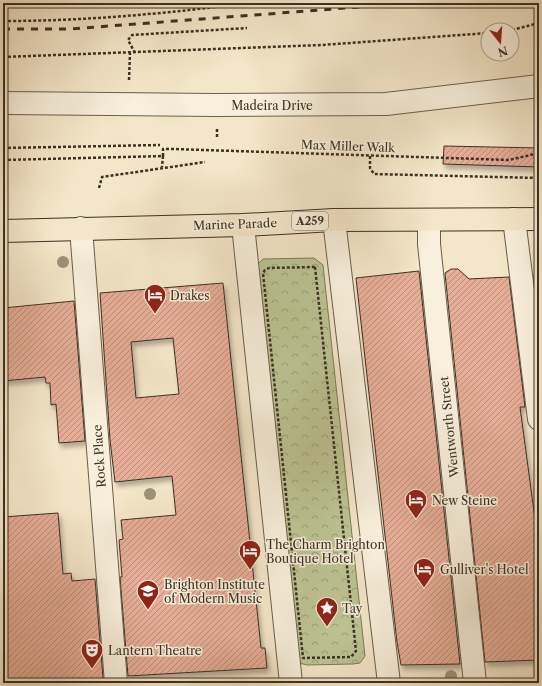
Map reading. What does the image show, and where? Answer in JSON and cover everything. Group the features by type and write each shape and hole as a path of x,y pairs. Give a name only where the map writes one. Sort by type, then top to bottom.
{"main road":[{"name":"Marine Parade","path":"3,230 243,225 334,220 539,220"}],"street":[{"name":"Madeira Drive","path":"3,104 386,104 539,86"},
{"path":"514,219 539,419"},
{"path":"334,220 389,683"},
{"name":"Wentworth Street","path":"429,220 429,244 475,683"},
{"path":"243,225 291,683"},
{"name":"Rock Place","path":"81,228 116,683"}],"path":[{"path":"3,22 69,21 137,16 224,6 226,3"},
{"path":"246,5 277,3"},
{"path":"520,28 539,23"},
{"path":"135,53 128,40 132,35 247,28"},
{"path":"3,56 135,53 322,45 480,34"},
{"path":"3,148 160,145"},
{"name":"Max Miller Walk","path":"163,156 163,149 509,160 539,153"},
{"path":"3,160 163,156 162,167"},
{"path":"370,156 370,168 374,174 539,178"},
{"path":"99,188 102,177 162,167 180,167 205,162"},
{"path":"315,266 356,651 351,657 303,658 263,273 269,268 315,266"}],"green space":[{"path":"314,258 323,265 365,656 360,663 353,664 307,665 299,663 254,268 263,259"}],"building":[{"path":"444,146 539,148 539,167 443,164"},
{"path":"451,269 458,269 469,279 509,277 525,407 520,407 539,549 539,660 485,662 445,273"},
{"path":"419,271 460,664 401,665 397,642 356,278"},
{"path":"539,274 539,318 534,275"},
{"path":"223,283 261,648 265,648 267,668 128,676 120,577 122,577 119,540 123,539 121,520 176,515 172,476 115,482 110,440 100,293","holes":["173,338 179,394 136,398 131,342"]},
{"path":"74,301 85,441 59,443 56,404 51,405 50,383 46,383 45,377 3,381 3,308"},
{"path":"58,513 63,574 71,573 72,581 95,579 103,678 102,680 82,682 3,683 3,517"}],"railway":[{"path":"3,29 70,29 412,3"}],"place":[{"name":"Drakes","path":"155,314"},
{"name":"New Steine","path":"416,520"},
{"name":"The Charm Brighton Boutique Hotel","path":"250,570"},
{"name":"Gulliver's Hotel","path":"424,588"},
{"name":"Brighton Institute of Modern Music","path":"148,610"},
{"name":"Tay","path":"327,628"},
{"name":"Lantern Theatre","path":"92,670"}]}
